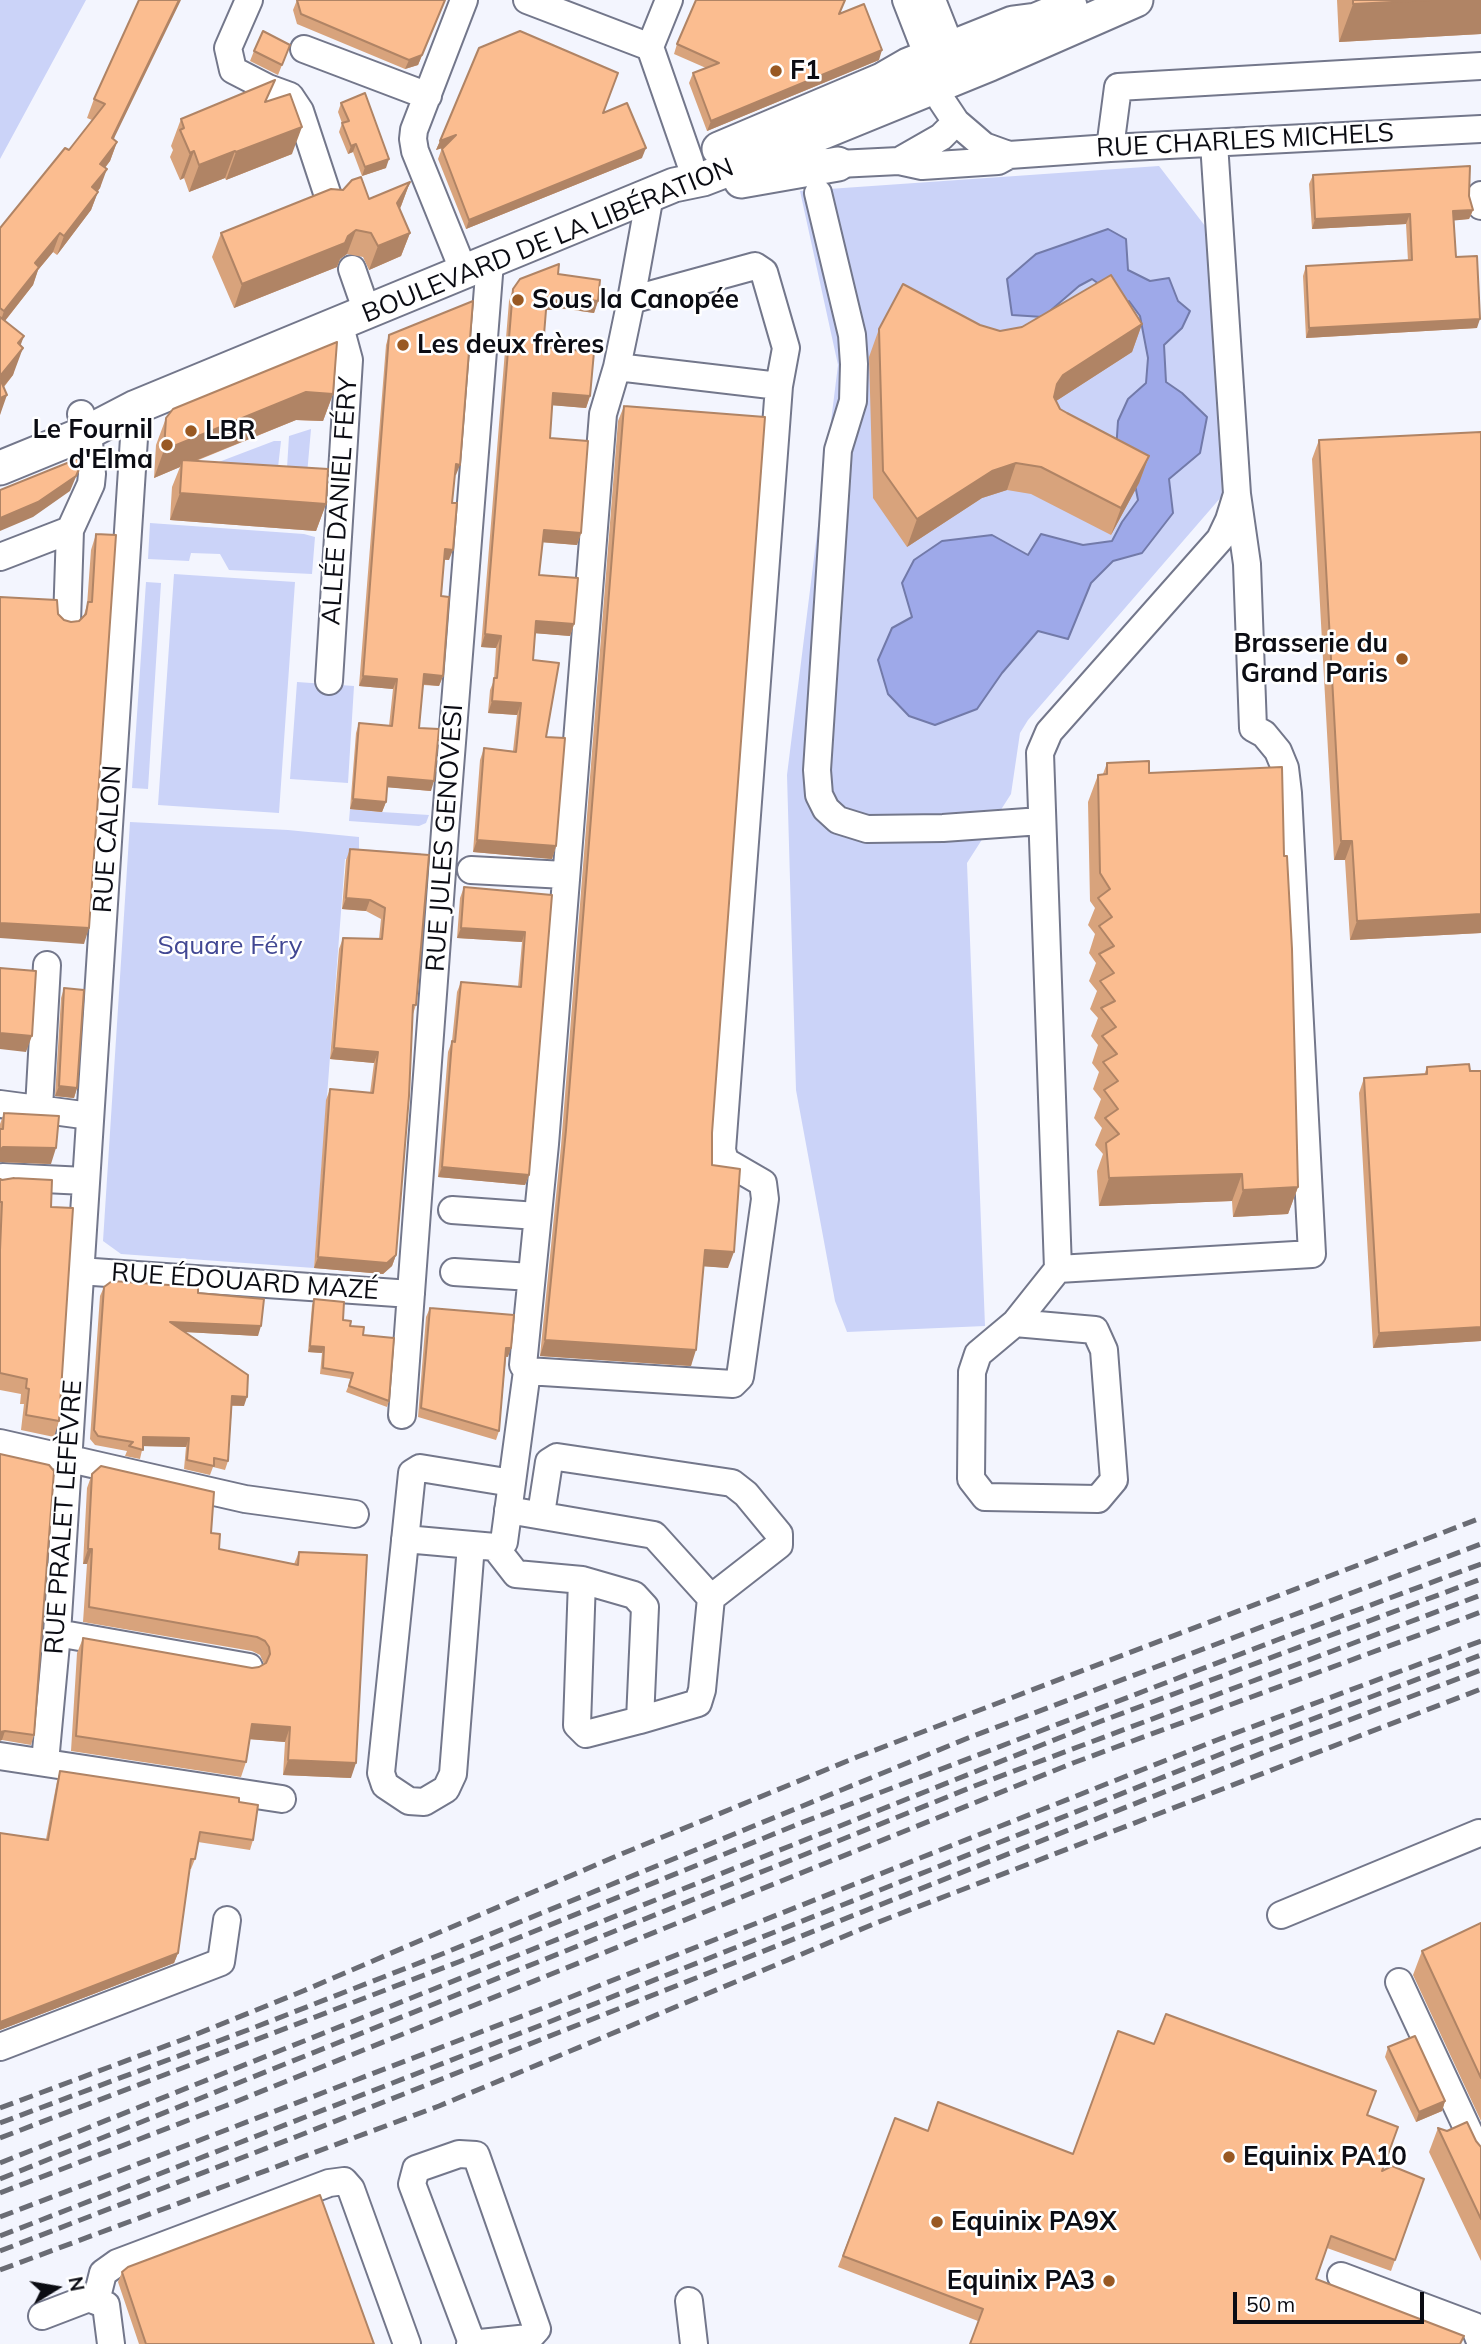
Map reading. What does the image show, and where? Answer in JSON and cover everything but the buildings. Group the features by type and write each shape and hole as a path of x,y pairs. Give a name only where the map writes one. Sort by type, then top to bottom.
{"main road":[{"name":"BOULEVARD DE LA LIBÉRATION","path":"0,468 84,423 355,301 523,248 649,202 674,185 703,179 784,148 1013,23 1036,20 1085,0"},
{"name":"BOULEVARD DE LA LIBÉRATION","path":"471,264 690,162 814,110 934,64 1136,0"},
{"path":"649,202 726,184 838,164"},
{"name":"BOULEVARD DE LA LIBÉRATION","path":"0,448 136,407 355,301"}],"street":[{"path":"249,0 228,48 233,70 290,96 300,111 330,199"},
{"path":"464,0 414,130 415,151 471,264"},
{"path":"527,0 650,47"},
{"path":"669,0 650,47 690,162"},
{"path":"906,0 934,64"},
{"path":"932,0 934,64"},
{"path":"304,49 428,96"},
{"name":"RUE CHARLES MICHELS","path":"934,64 942,101 956,122 984,146 1009,155 1481,129"},
{"path":"1110,148 1118,87 1481,65"},
{"path":"899,161 941,137 956,122"},
{"path":"1058,1269 1312,1254 1287,778 1278,751 1264,734 1253,727 1247,564 1237,494 1214,143"},
{"name":"RUE CHARLES MICHELS","path":"784,148 807,159 838,164 899,161 922,166 961,164 998,161 1009,155"},
{"path":"818,193 852,335 855,364 853,401 838,450 817,770 819,796 826,809 838,820 867,829 943,828 1041,821"},
{"path":"1481,195 1481,206"},
{"path":"405,1539 483,1546 504,1542 527,1371 523,1365 603,414 617,367 649,202"},
{"name":"RUE JULES GENOVESI","path":"402,1415 471,264"},
{"path":"527,1371 733,1384 740,1377 765,1199 763,1183 726,1161 722,1150 779,386 786,348 764,272 755,266 631,300"},
{"name":"ALLÉE DANIEL FÉRY","path":"329,681 355,301"},
{"path":"617,367 779,386"},
{"name":"RUE CALON","path":"79,1270 136,407"},
{"path":"67,622 70,530 91,484 92,474 84,423"},
{"path":"1014,1323 1095,1330 1100,1340 1104,1350 1114,1480 1098,1499 985,1497 971,1479 972,1372 978,1354 1014,1323 1058,1269 1040,753 1049,732 1220,539 1237,494"},
{"path":"0,557 70,530"},
{"path":"471,870 565,875"},
{"path":"39,1108 47,965"},
{"path":"0,1104 90,1116"},
{"path":"0,1180 3,1177 85,1181"},
{"path":"452,1210 537,1216"},
{"name":"RUE ÉDOUARD MAZÉ","path":"79,1270 411,1294"},
{"name":"RUE PRALET LEFÈVRE","path":"45,1762 57,1633 79,1270"},
{"path":"454,1272 531,1277"},
{"path":"0,1443 245,1499 355,1514"},
{"path":"541,1514 549,1462 557,1457 733,1483 746,1494 779,1534 779,1545 711,1598 702,1690 698,1703 586,1734 577,1725 582,1580"},
{"path":"483,1546 453,1774 446,1789 424,1802 410,1801 385,1785 381,1773 412,1473 420,1468 512,1483"},
{"path":"508,1510 654,1535 711,1598"},
{"path":"483,1546 516,1574 582,1580 634,1595 645,1607 640,1720"},
{"path":"57,1633 249,1667"},
{"path":"0,1756 282,1799"},
{"path":"1281,1915 1479,1833"},
{"path":"0,2047 221,1962 227,1920"},
{"path":"1398,1982 1481,2158"},
{"path":"459,2154 476,2155 537,2329 529,2338 471,2344 412,2184 416,2169 459,2154"},
{"path":"96,2301 103,2273 117,2263 329,2183 344,2181 351,2189 407,2344"},
{"path":"1341,2276 1474,2326 1481,2344"},
{"path":"42,2316 89,2298 106,2305 111,2344"},
{"path":"689,2301 694,2344"}],"green space":[{"path":"0,0 86,0 0,159"},
{"path":"1159,166 1212,235 1222,496 1028,720 1020,733 1011,794 967,863 985,1326 847,1332 835,1301 796,1090 787,775 838,365 800,191"},
{"path":"311,429 306,486 286,484 289,436"},
{"path":"274,441 281,441 276,485 203,468"},
{"path":"150,523 315,537 312,574 229,570 220,554 191,553 189,561 148,559"},
{"path":"174,574 295,582 279,813 158,805"},
{"path":"146,582 161,583 148,789 132,788"},
{"path":"297,682 354,686 348,783 290,779"},
{"path":"350,809 429,815 426,823 419,826 349,821"},
{"name":"Square Féry","path":"130,822 288,830 359,837 359,849 421,853 420,864 345,859 314,1268 121,1254 103,1241"}],"water":[{"path":"1108,229 1126,239 1128,270 1150,281 1169,278 1178,301 1190,311 1182,328 1164,345 1166,382 1207,417 1200,453 1169,479 1173,513 1142,553 1113,561 1091,583 1068,639 1038,631 1002,673 977,709 935,725 909,716 888,694 878,660 892,628 912,617 902,583 914,560 942,541 992,535 1028,555 1041,534 1083,545 1112,541 1138,500 1131,464 1116,451 1118,421 1128,399 1146,383 1148,358 1140,316 1129,301 1119,309 1106,289 1092,279 1079,286 1043,317 1012,315 1007,279 1036,254"}],"railway":[{"path":"0,2108 303,1991 619,1855 857,1757 1481,1518"},
{"path":"0,2123 442,1954 968,1738 1481,1544"},
{"path":"0,2138 461,1961 801,1823 1481,1564"},
{"path":"0,2163 1099,1722 1481,1579"},
{"path":"0,2179 977,1785 1481,1595"},
{"path":"0,2193 225,2106 1073,1763 1481,1612"},
{"path":"0,2217 543,2008 1217,1740 1481,1641"},
{"path":"0,2236 549,2022 1226,1752 1481,1655"},
{"path":"0,2251 298,2136 1270,1750 1481,1670"},
{"path":"0,2270 439,2106 876,1923 1481,1689"}],"place":[{"name":"F1","path":"776,71"},
{"name":"Sous la Canopée","path":"518,300"},
{"name":"Les deux frères","path":"403,345"},
{"name":"LBR","path":"191,431"},
{"name":"Le Fournil d'Elma","path":"167,445"},
{"name":"Brasserie du Grand Paris","path":"1402,659"},
{"name":"Equinix PA10","path":"1229,2157"},
{"name":"Equinix PA9X","path":"937,2222"},
{"name":"Equinix PA3","path":"1109,2281"}]}
